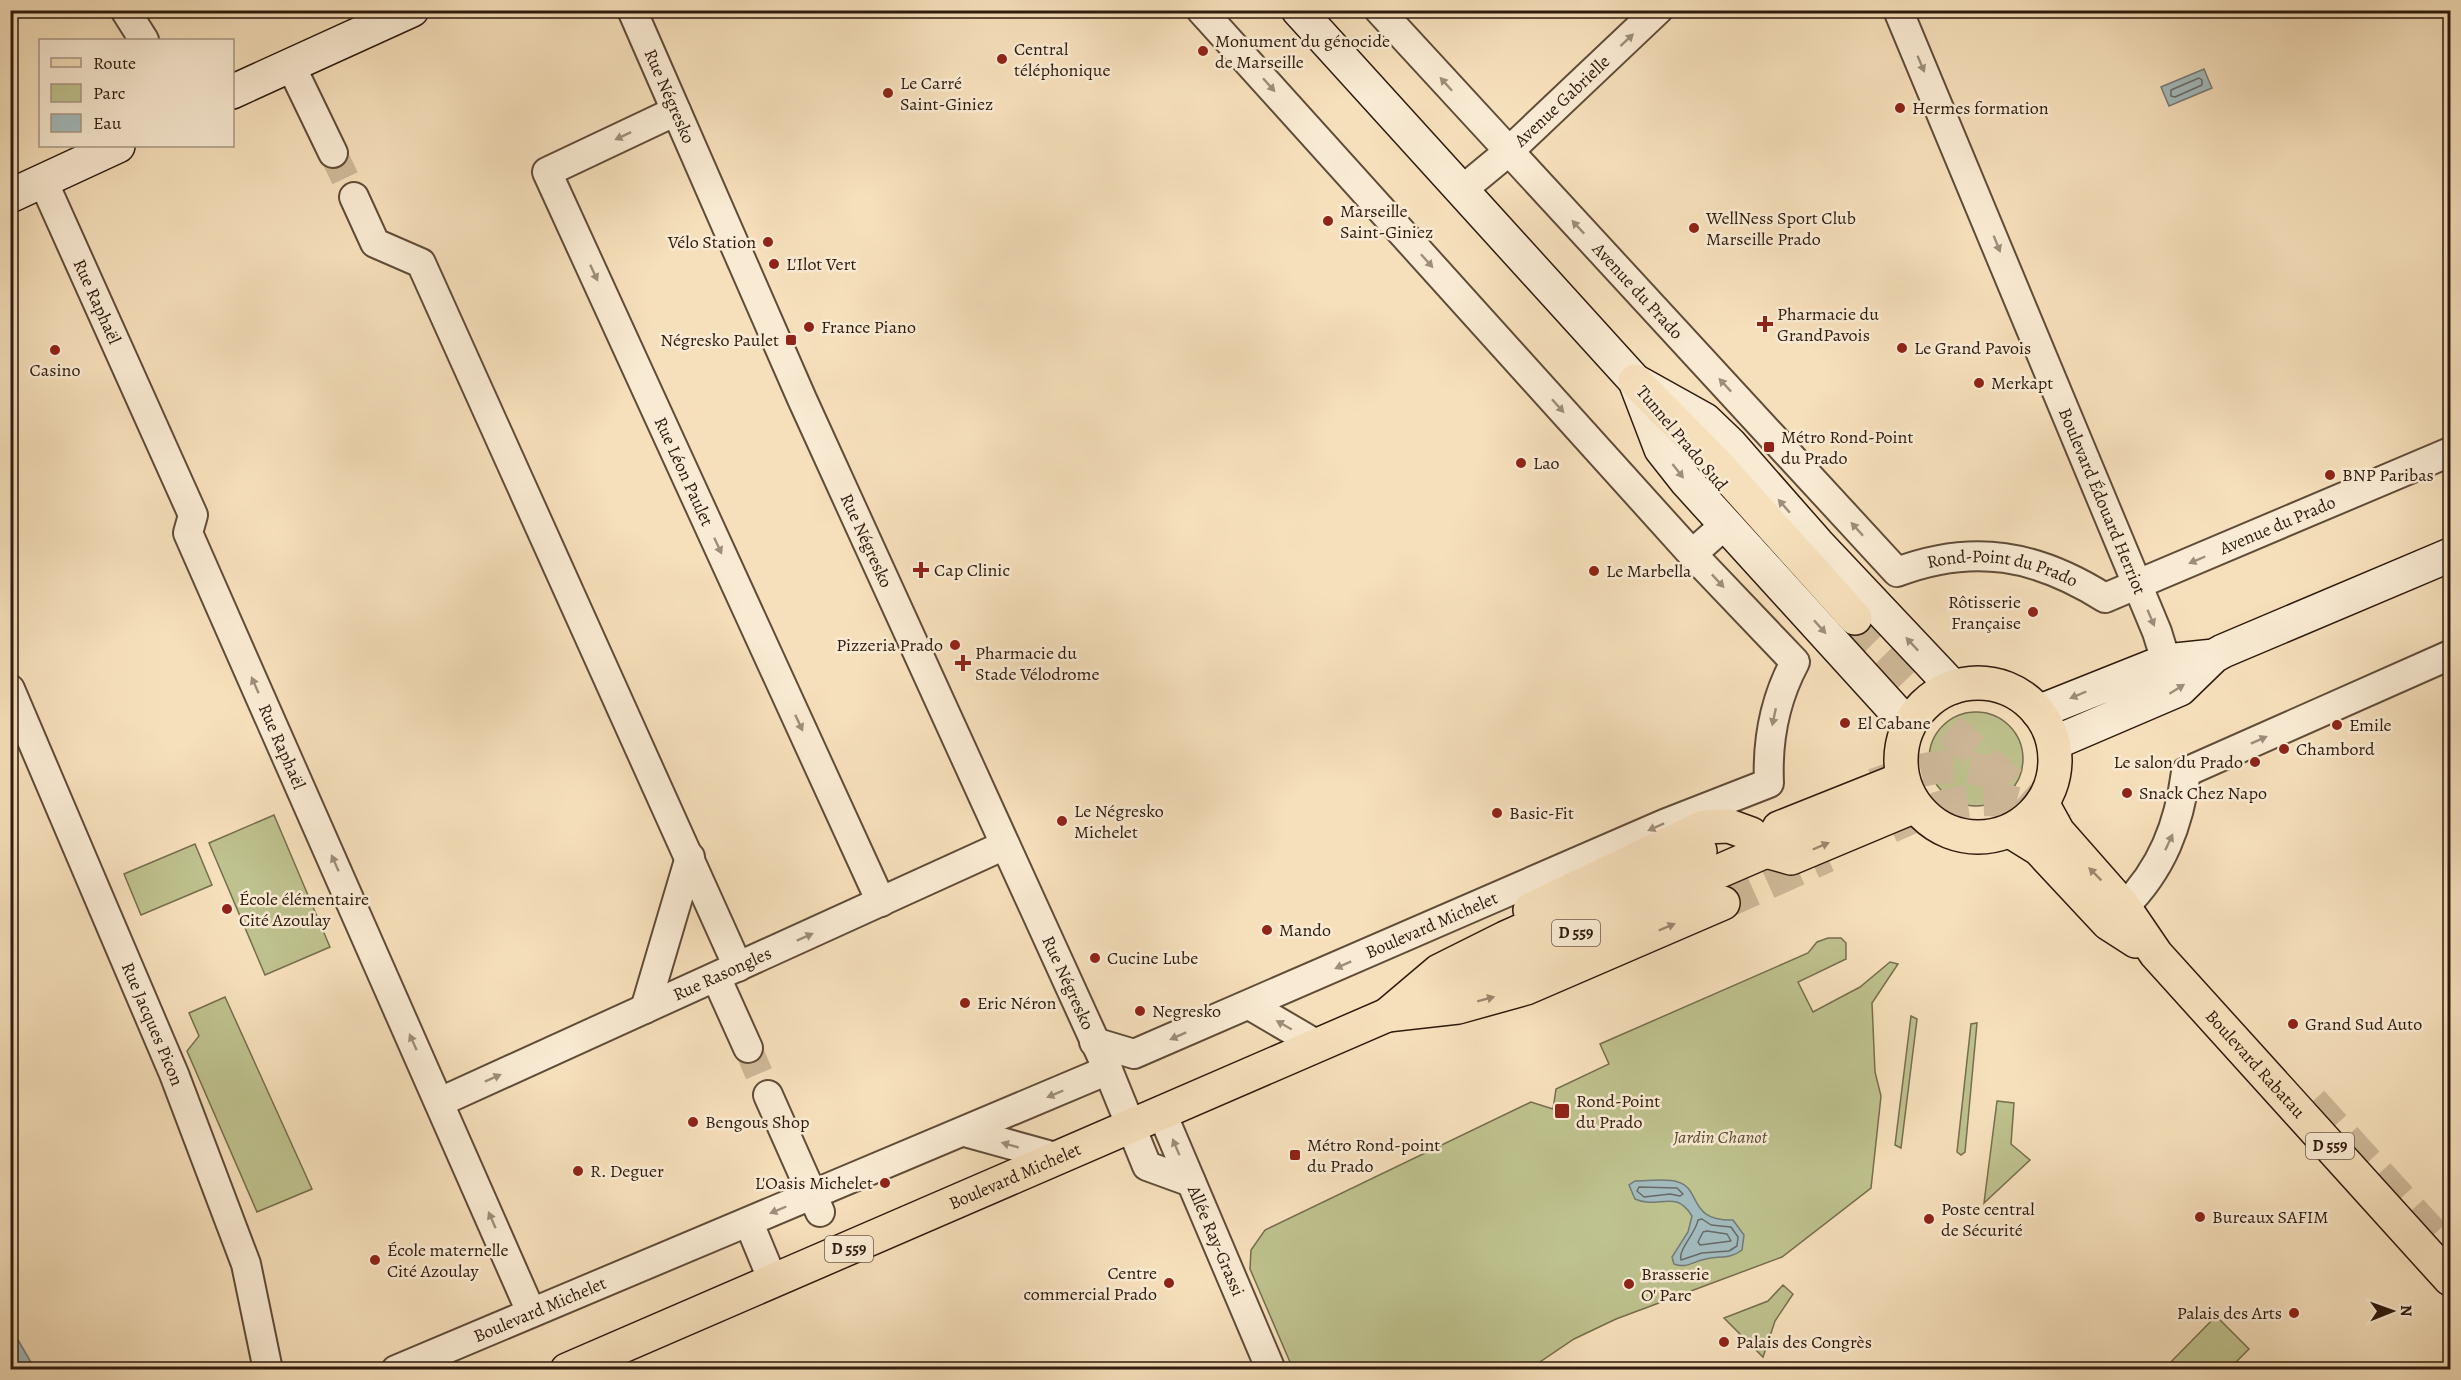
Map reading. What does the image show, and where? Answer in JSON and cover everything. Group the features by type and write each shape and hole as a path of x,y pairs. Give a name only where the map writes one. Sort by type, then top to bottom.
{"main road":[{"path":"1298,10 1635,381 1705,420 1816,543 1953,687"},
{"path":"234,91 397,14"},
{"path":"10,196 116,147"},
{"path":"1635,381 1661,449 1687,482 1727,523 1908,725"},
{"name":"Tunnel Prado Sud","path":"1635,381 1706,469 1851,621"},
{"path":"2038,712 2166,661 2214,656 2451,555"},
{"path":"2054,743 2180,689 2214,656"},
{"path":"1981,683 2009,689 2038,712 2054,743 2053,778 2042,803 2028,819 2010,831 1980,838 1955,834 1935,825 1909,792 1901,751 1908,725 1920,709 1935,695 1953,687 1981,683"},
{"path":"1766,851 1779,828 1909,792"},
{"name":"Boulevard Rabatau","path":"2042,803 2058,832 2124,907 2156,954 2451,1279"},
{"name":"Boulevard Michelet","path":"567,1370 1766,851 1752,834 1729,826 1704,827 1431,957 1404,978 1387,1015"},
{"name":"Boulevard Rabatau","path":"2010,831 2039,849 2108,923 2156,954"},
{"path":"1387,1015 1439,971 1505,938 1700,852"},
{"path":"1387,1015 1458,1007 1526,988 1723,903"}],"street":[{"path":"125,10 143,39"},
{"name":"Rue Négresko","path":"632,10 797,389 1108,1070 1147,1166 1191,1182"},
{"path":"1201,10 1692,554 1727,523"},
{"name":"Avenue du Prado","path":"1379,10 1897,572"},
{"name":"Avenue Gabrielle","path":"1462,190 1508,152 1658,10"},
{"name":"Boulevard Édouard Herriot","path":"1898,10 2138,584 2166,661"},
{"path":"291,66 333,153"},
{"name":"Rue Léon Paulet","path":"676,111 547,172 881,902"},
{"name":"Rue Raphaël","path":"43,181 193,515 188,533 531,1312"},
{"path":"354,197 375,243 421,263 690,857 727,972 748,1048"},
{"name":"Avenue du Prado","path":"2105,597 2451,452"},
{"name":"Boulevard Michelet","path":"1094,1042 1134,1054 1251,1006 1664,824 1769,783 1768,752 1774,716 1787,677 1795,662 1692,554"},
{"name":"Rond-Point du Prado","path":"1897,572 1920,563 1950,557 1994,556 2038,564 2059,571 2105,597"},
{"path":"2124,907 2152,874 2170,842 2179,813 2186,772 2451,655"},
{"name":"Rue Jacques Picon","path":"10,689 174,1074 229,1219 246,1264 268,1370"},
{"name":"Rue Rasongles","path":"440,1102 1005,845"},
{"path":"645,1009 690,857"},
{"path":"1251,1006 1316,1044"},
{"name":"Boulevard Michelet","path":"396,1370 749,1223 816,1204 965,1132 1108,1070"},
{"path":"768,1095 816,1204"},
{"name":"Allée Ray-Grassi","path":"1161,1111 1271,1370"},
{"path":"965,1132 1055,1157"},
{"path":"749,1223 773,1281"}],"green space":[{"path":"1976,712 1994,715 2009,726 2020,741 2023,759 2020,777 2009,792 1994,803 1976,806 1958,803 1943,792 1932,777 1929,759 1932,741 1943,726 1958,715"},
{"path":"274,815 330,947 265,975 209,843"},
{"path":"195,844 212,885 141,915 124,874"},
{"name":"Jardin Chanot","path":"1828,938 1841,938 1846,943 1846,959 1798,982 1813,1012 1860,987 1890,962 1898,964 1872,1003 1875,1072 1881,1096 1871,1188 1782,1257 1616,1319 1574,1339 1528,1370 1293,1369 1250,1269 1251,1250 1265,1230 1531,1102 1553,1109 1556,1089 1609,1064 1600,1044 1808,953 1817,942"},
{"path":"225,997 312,1189 257,1212 187,1051 199,1036 189,1013"},
{"path":"1911,1016 1917,1019 1901,1148 1895,1145"},
{"path":"1977,1023 1965,1152 1961,1155 1957,1152 1971,1024"},
{"path":"1997,1101 2014,1103 2011,1144 2030,1160 1984,1203"},
{"path":"1783,1285 1793,1294 1775,1321 1763,1357 1724,1318 1768,1301"},
{"path":"2216,1316 2249,1349 2229,1369 2164,1369"}],"water":[{"path":"2204,69 2212,88 2169,106 2161,87"},
{"path":"1668,1180 1685,1186 1708,1215 1718,1219 1733,1220 1744,1235 1742,1250 1729,1256 1686,1265 1674,1264 1672,1257 1688,1232 1692,1216 1686,1208 1673,1201 1643,1202 1635,1199 1629,1185 1635,1181"},
{"path":"11,1328 35,1369 11,1369"}],"tunnel":[{"path":"333,153 354,197"},
{"path":"1846,624 1949,728 2060,827"},
{"path":"1874,785 1907,774 1937,768 1967,768 2001,775"},
{"path":"1890,827 1944,806 1982,800 2002,800 2039,812"},
{"path":"1723,903 1827,856"},
{"path":"748,1048 768,1095"},
{"path":"2312,1102 2450,1253"}],"place":[{"name":"Monument du génocide de Marseille","path":"1203,51"},
{"name":"Central téléphonique","path":"1002,59"},
{"name":"Le Carré Saint-Giniez","path":"888,93"},
{"name":"Hermes formation","path":"1900,108"},
{"name":"Marseille Saint-Giniez","path":"1328,221"},
{"name":"WellNess Sport Club Marseille Prado","path":"1694,228"},
{"name":"Vélo Station","path":"768,242"},
{"name":"L'Ilot Vert","path":"774,264"},
{"name":"Pharmacie du GrandPavois","path":"1765,324"},
{"name":"France Piano","path":"809,327"},
{"name":"Négresko Paulet","path":"791,340"},
{"name":"Le Grand Pavois","path":"1902,348"},
{"name":"Casino","path":"55,350"},
{"name":"Merkapt","path":"1979,383"},
{"name":"Métro Rond-Point du Prado","path":"1769,447"},
{"name":"Lao","path":"1521,463"},
{"name":"BNP Paribas","path":"2330,475"},
{"name":"Cap Clinic","path":"921,570"},
{"name":"Le Marbella","path":"1594,571"},
{"name":"Rôtisserie Française","path":"2033,612"},
{"name":"Pizzeria Prado","path":"955,645"},
{"name":"Pharmacie du Stade Vélodrome","path":"963,663"},
{"name":"El Cabane","path":"1845,723"},
{"name":"Emile","path":"2337,725"},
{"name":"Chambord","path":"2284,749"},
{"name":"Le salon du Prado","path":"2255,762"},
{"name":"Snack Chez Napo","path":"2127,793"},
{"name":"Basic-Fit","path":"1497,813"},
{"name":"Le Négresko Michelet","path":"1062,821"},
{"name":"École élémentaire Cité Azoulay","path":"227,909"},
{"name":"Mando","path":"1267,930"},
{"name":"Cucine Lube","path":"1095,958"},
{"name":"Eric Néron","path":"965,1003"},
{"name":"Negresko","path":"1140,1011"},
{"name":"Grand Sud Auto","path":"2293,1024"},
{"name":"Rond-Point du Prado","path":"1562,1111"},
{"name":"Bengous Shop","path":"693,1122"},
{"name":"Métro Rond-point du Prado","path":"1295,1155"},
{"name":"R. Deguer","path":"578,1171"},
{"name":"L'Oasis Michelet","path":"885,1183"},
{"name":"Bureaux SAFIM","path":"2200,1217"},
{"name":"Poste central de Sécurité","path":"1929,1219"},
{"name":"École maternelle Cité Azoulay","path":"375,1260"},
{"name":"Centre commercial Prado","path":"1169,1283"},
{"name":"Brasserie O' Parc","path":"1629,1284"},
{"name":"Palais des Arts","path":"2294,1313"},
{"name":"Palais des Congrès","path":"1724,1342"}]}
